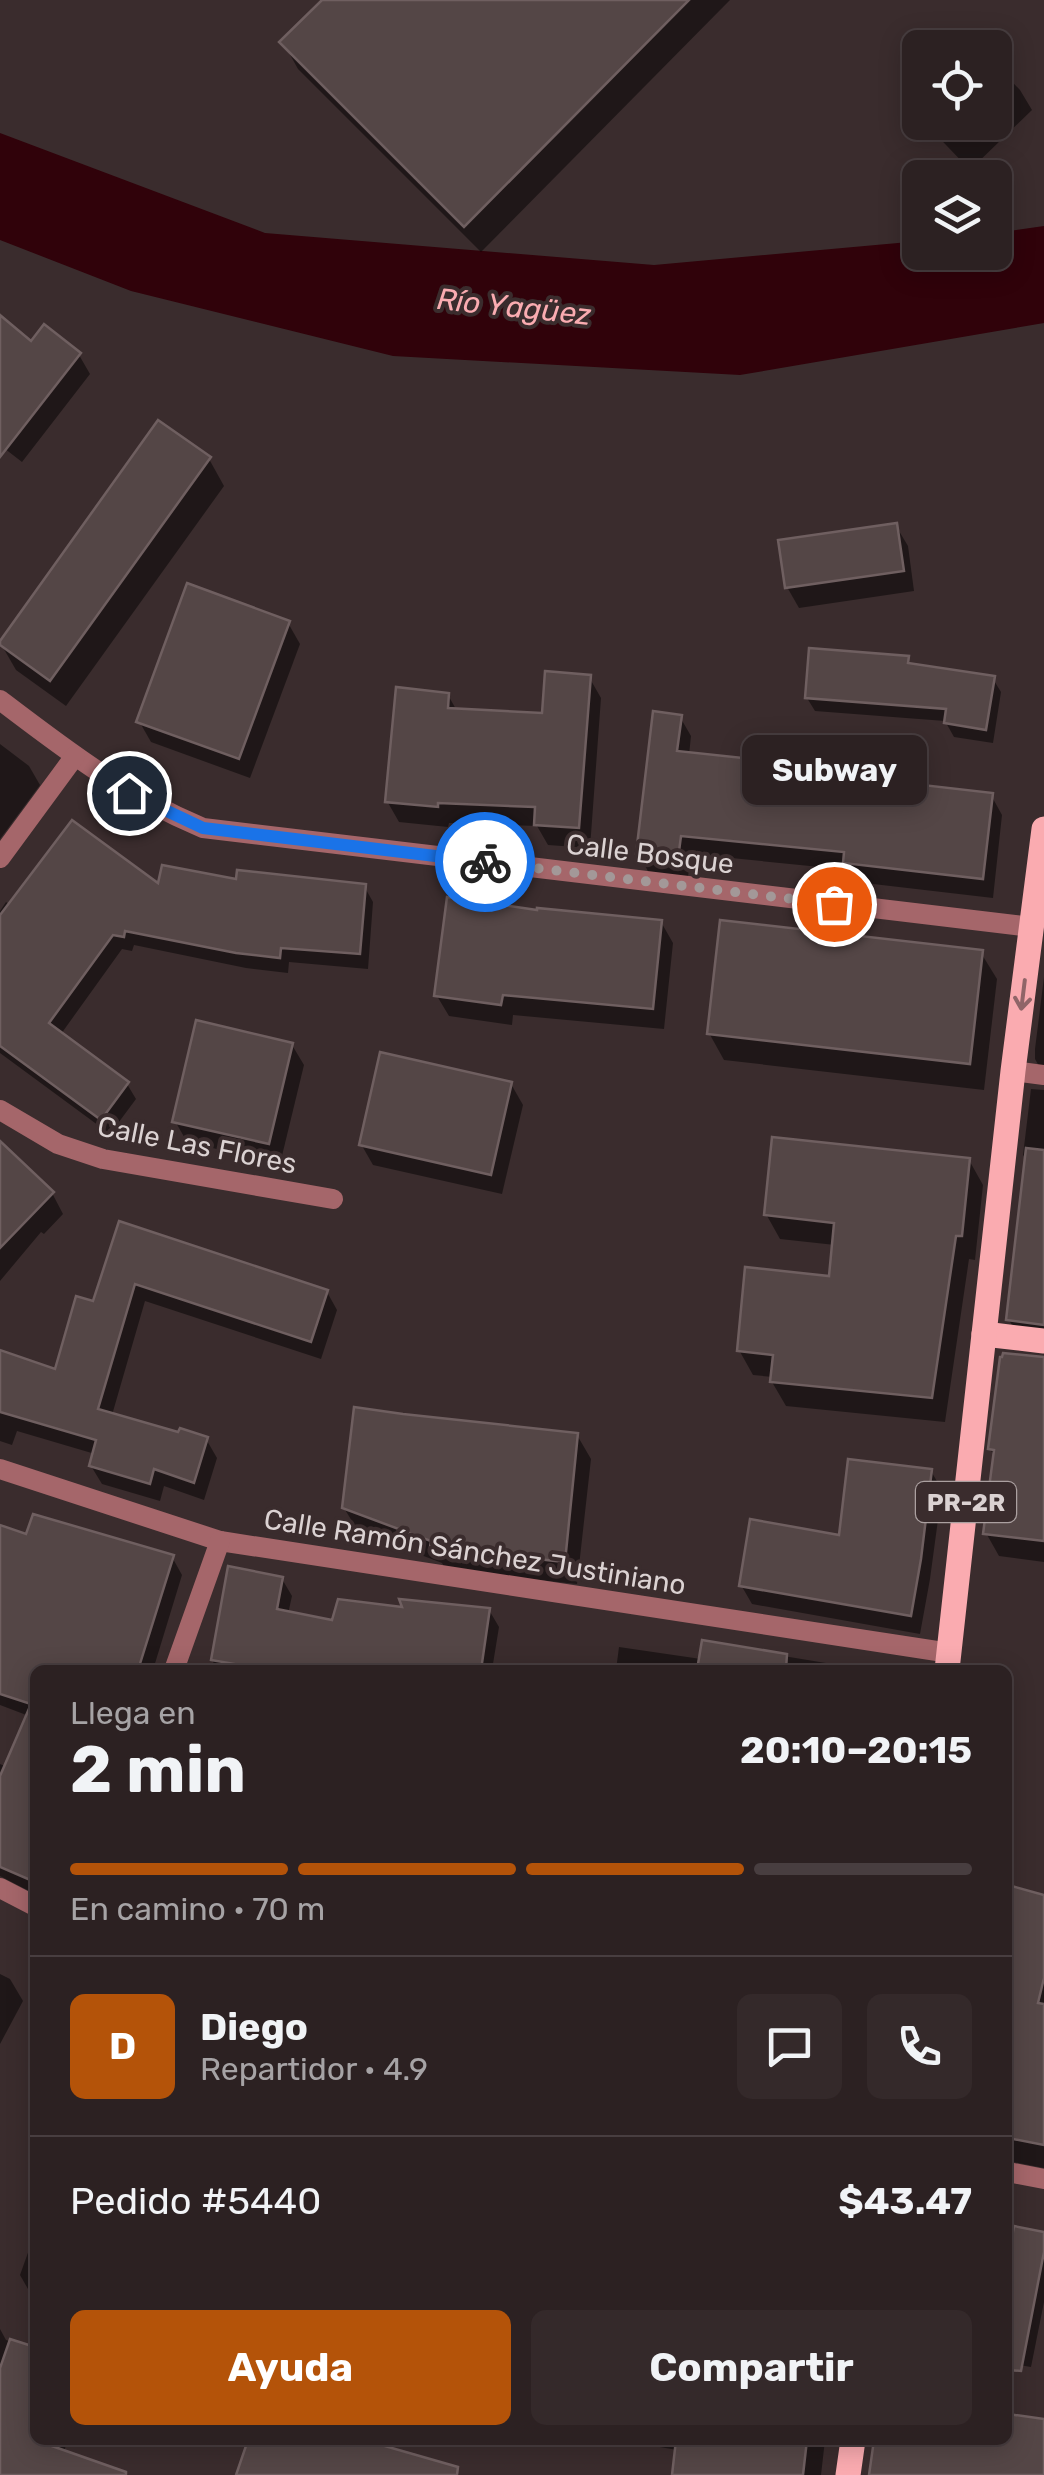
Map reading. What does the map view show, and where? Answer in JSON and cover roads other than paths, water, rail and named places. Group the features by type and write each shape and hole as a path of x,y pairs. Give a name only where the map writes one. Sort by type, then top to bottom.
{"main road":[{"name":"PR-2R","path":"948,1661 1013,1071 1044,829"},
{"path":"984,1334 1044,1341"},
{"path":"848,2475 851,2445"}],"street":[{"name":"Calle Bosque","path":"0,700 129,793 203,828 1032,927"},
{"path":"0,858 75,756"},
{"path":"1013,1071 1044,1074"},
{"name":"Calle Las Flores","path":"0,1110 58,1144 103,1159 333,1199"},
{"name":"Calle Ramón Sánchez Justiniano","path":"0,1469 220,1540 948,1661"},
{"path":"176,1665 220,1540"},
{"path":"0,1888 30,1903"},
{"path":"1012,2173 1044,2179"}],"water":[{"name":"Río Yagüez","path":"0,133 265,233 654,265 902,243 902,270 1012,270 1012,231 1044,226 1044,323 740,375 393,356 131,291 0,240"}],"place":[{"name":"Subway","path":"834,904"}]}
